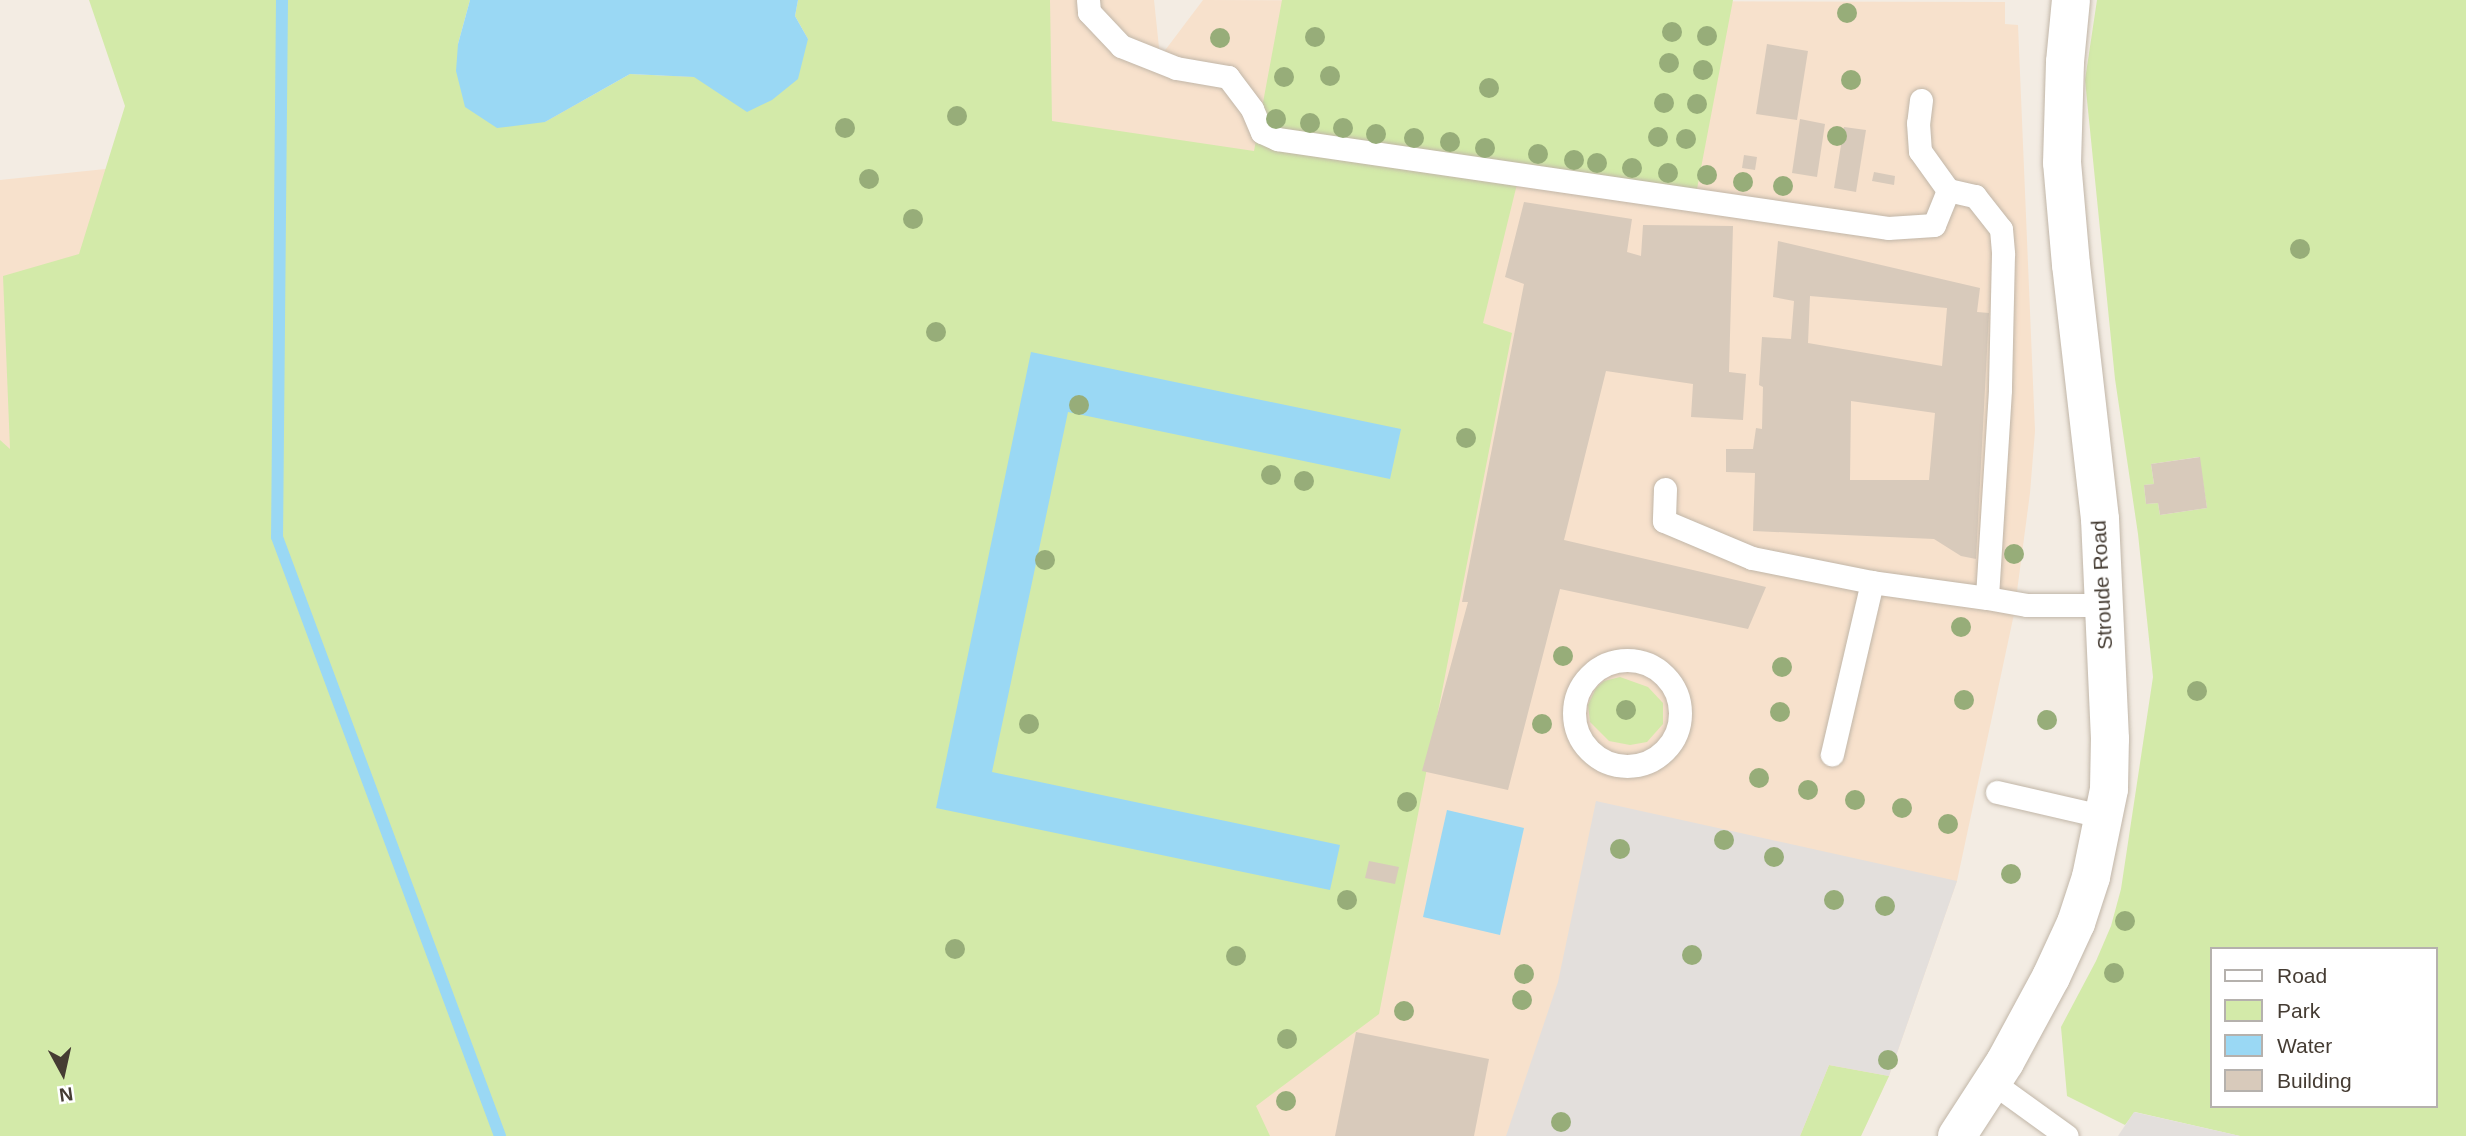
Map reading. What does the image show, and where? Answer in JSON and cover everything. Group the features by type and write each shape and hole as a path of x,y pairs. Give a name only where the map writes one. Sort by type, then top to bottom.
{"street":[{"name":"Stroude Road","path":"1957,1136 1992,1082 2051,977 2076,923 2105,817 2110,739 2098,505 2071,265 2063,163 2065,62 2071,0"}],"lane":[{"path":"1088,0 1089,12 1121,46 1176,68 1228,77 1252,109 1262,132 1277,139 1888,228 1934,225 1948,190"},
{"path":"1921,100 1920,151 1948,190 1975,196 2001,229 2000,390 1987,598"},
{"path":"1665,489 1664,521 1752,558 1872,582 2027,605 2103,605"},
{"path":"1832,754 1872,582"},
{"path":"1613,661 1642,662 1660,670 1672,685 1680,703 1679,723 1672,742 1659,756 1641,764 1621,766 1602,761 1581,740 1574,722 1574,702 1581,684 1595,670 1613,661"},
{"path":"1997,792 2105,817"},
{"path":"1992,1082 2067,1136"}],"shaded area":[{"path":"905,0 1154,0 1160,57 1203,0 2005,2 2005,24 2018,25 2035,431 2030,493 2014,614 1957,881 1889,1076 1861,1136 589,1136 0,539 0,180 497,128"},
{"path":"1596,801 1957,881 1889,1076 1829,1065 1800,1136 1506,1136 1558,982"},
{"path":"2134,1112 2240,1136 2118,1136"}],"green space":[{"path":"89,0 470,0 458,44 545,122 630,74 694,77 808,39 795,16 798,0 1050,0 1052,121 1254,151 1282,0 1733,0 1693,210 1517,184 1483,323 1512,333 1379,1014 1256,1106 1270,1136 0,1136 0,440 10,449 3,276 79,254 125,106"},
{"path":"2097,0 2466,0 2466,1136 2240,1136 2135,1112 2125,1125 2067,1096 2061,1027 2096,961 2111,926 2121,889 2153,677 2138,534 2115,379 2085,80","holes":["2199,457 2207,508 2160,515 2158,503 2146,504 2144,485 2154,484 2151,464"]},
{"path":"1620,677 1648,687 1663,703 1663,724 1647,742 1630,745 1609,741 1590,722 1588,705 1596,688 1604,681"},
{"path":"1829,1065 1889,1076 1861,1136 1800,1136"}],"water":[{"path":"470,0 798,0 795,16 808,39 798,79 772,100 747,112 694,77 630,74 545,122 497,128 465,107 456,71 458,44"},
{"path":"1031,352 1401,429 1390,479 1068,412 992,772 1340,845 1330,890 936,808"},
{"path":"1447,810 1524,828 1500,935 1423,917"}],"building":[{"path":"1767,44 1808,51 1797,120 1756,114"},
{"path":"1800,119 1825,124 1817,177 1792,173"},
{"path":"1844,127 1866,130 1856,192 1834,188"},
{"path":"1744,155 1757,157 1755,170 1742,168"},
{"path":"1874,172 1895,176 1894,185 1872,181"},
{"path":"1524,202 1632,219 1627,252 1641,256 1643,225 1733,226 1729,372 1746,374 1743,420 1691,417 1693,384 1606,371 1564,540 1766,587 1748,629 1560,589 1508,790 1422,771 1468,602 1462,602 1524,284 1505,277"},
{"path":"1778,241 1980,288 1977,312 1989,313 1976,559 1961,556 1934,539 1753,531 1755,473 1726,472 1726,449 1753,449 1756,428 1762,429 1763,387 1759,385 1762,337 1791,339 1794,301 1773,297","holes":["1810,296 1947,308 1942,366 1808,343","1851,401 1935,413 1929,480 1850,480"]},
{"path":"2200,457 2207,508 2160,515 2158,503 2146,504 2144,485 2154,484 2151,464"},
{"path":"1369,861 1399,867 1395,884 1365,878"},
{"path":"1356,1032 1489,1059 1474,1136 1335,1136"}],"waterway":[{"path":"282,0 277,537 500,1136"}]}
